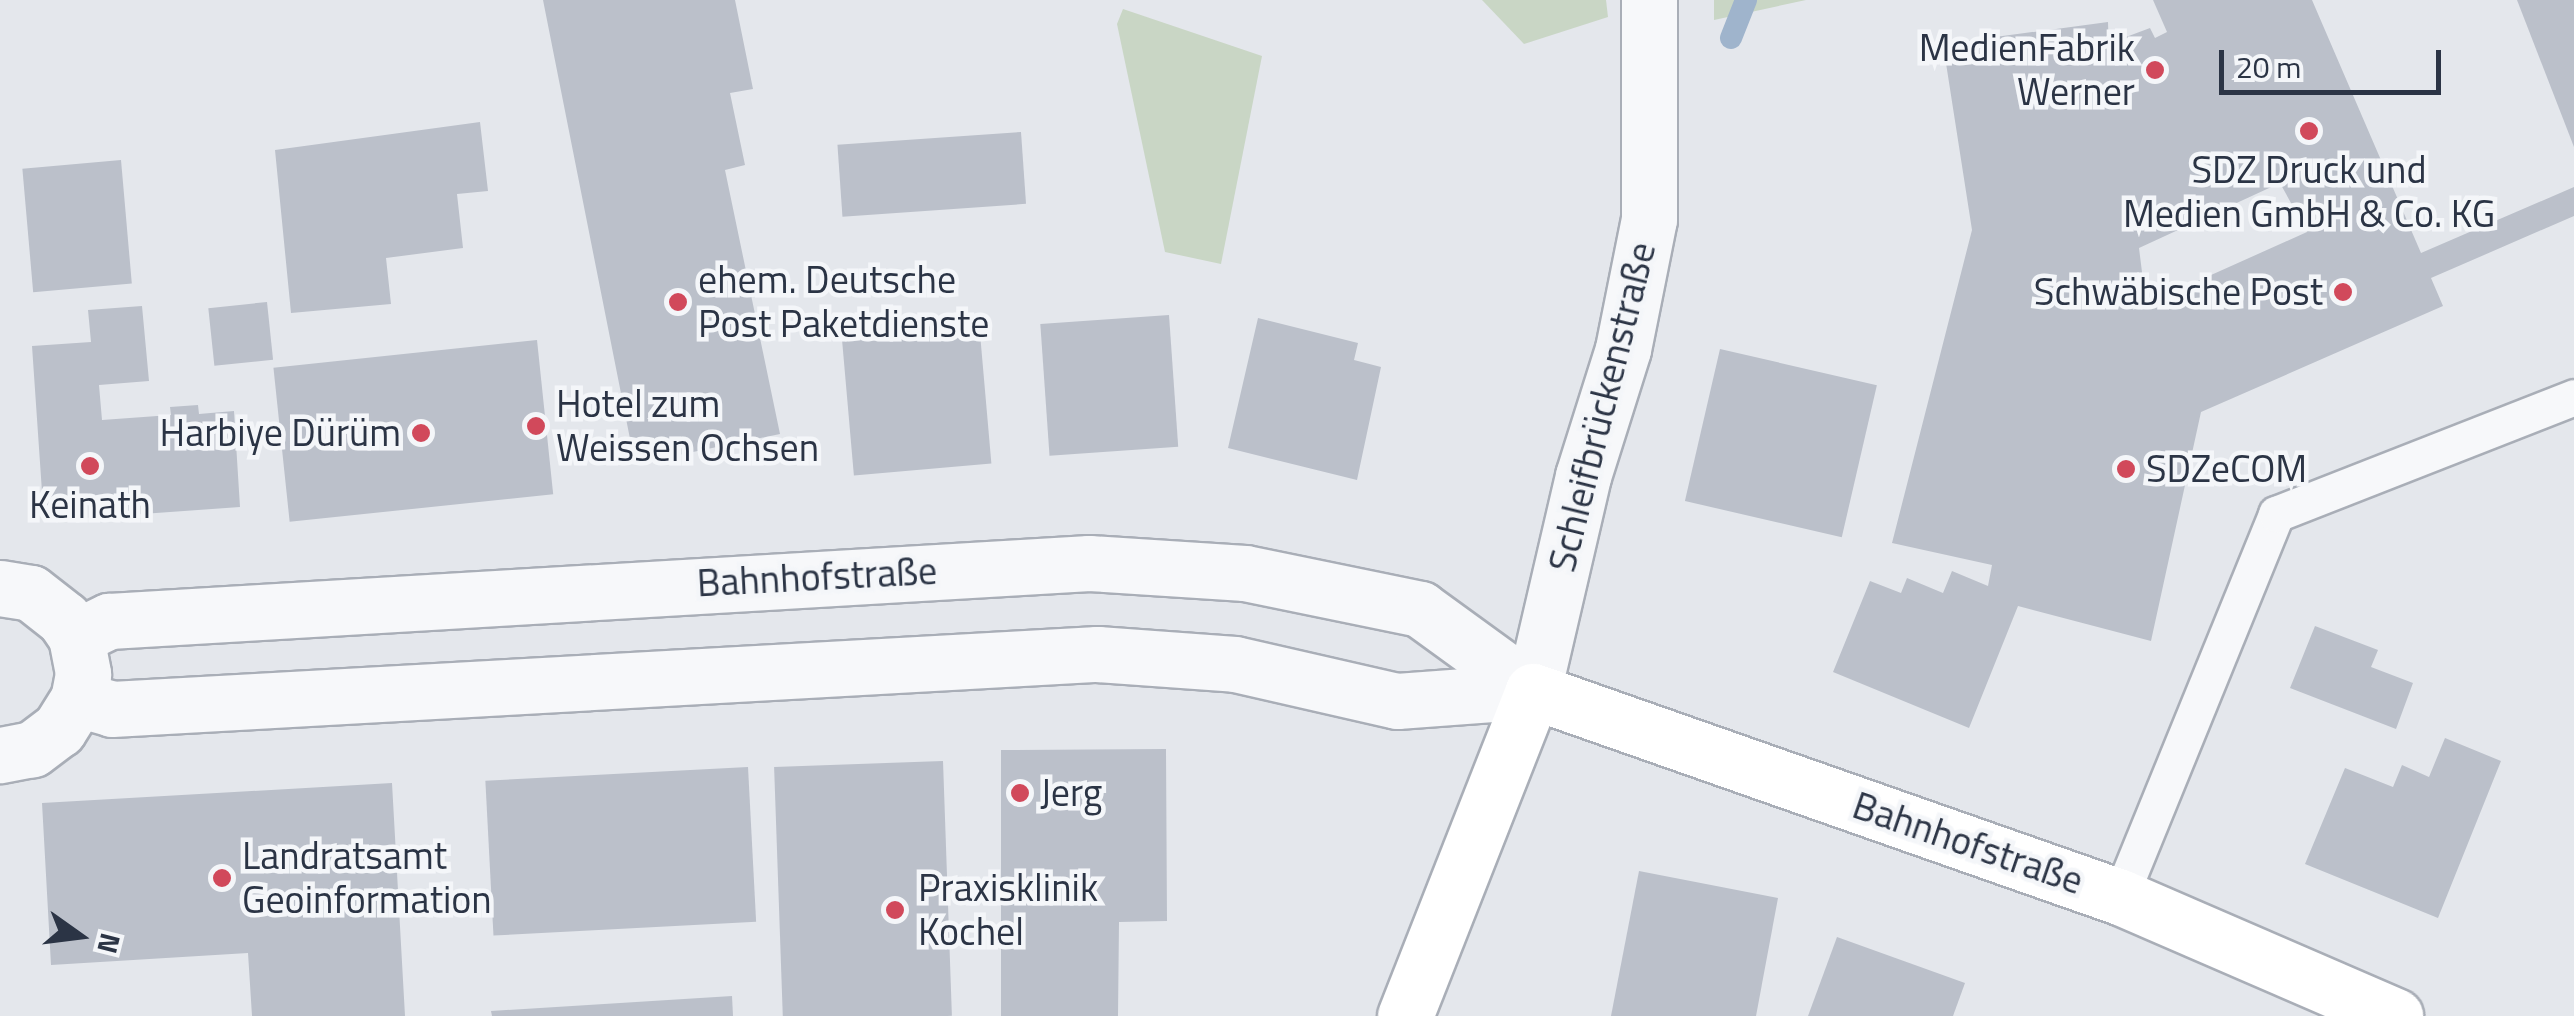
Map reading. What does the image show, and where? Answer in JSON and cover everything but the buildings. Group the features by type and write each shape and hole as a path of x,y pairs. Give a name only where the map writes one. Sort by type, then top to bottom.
{"main road":[{"name":"Bahnhofstraße","path":"1533,691 2120,897 2395,1016"},
{"path":"1405,1016 1533,691"}],"street":[{"name":"Schleifbrückenstraße","path":"1533,691 1583,476 1623,349 1649,219 1649,0"},
{"name":"Bahnhofstraße","path":"76,637 109,622 1089,564 1245,573 1420,609 1533,691"},
{"path":"0,588 50,604 76,637 83,674 78,699 46,741 0,755"},
{"name":"Bahnhofstraße","path":"78,699 112,710 1097,654 1235,664 1397,701 1533,691"}],"lane":[{"path":"2120,897 2276,514 2574,397"}],"green space":[{"path":"1482,0 1606,0 1608,17 1524,44"},
{"path":"1714,0 1806,0 1714,20"},
{"path":"1123,9 1262,56 1221,264 1165,252 1117,24"}],"waterway":[{"path":"1731,38 1746,0"}],"place":[{"name":"MedienFabrik Werner","path":"2155,70"},
{"name":"SDZ Druck und Medien GmbH & Co. KG","path":"2309,131"},
{"name":"Schwäbische Post","path":"2343,292"},
{"name":"ehem. Deutsche Post Paketdienste","path":"678,302"},
{"name":"Hotel zum Weissen Ochsen","path":"536,426"},
{"name":"Harbiye Dürüm","path":"421,433"},
{"name":"Keinath","path":"90,466"},
{"name":"SDZeCOM","path":"2126,469"},
{"name":"Jerg","path":"1020,793"},
{"name":"Landratsamt Geoinformation","path":"222,878"},
{"name":"Praxisklinik Kochel","path":"895,910"}]}
